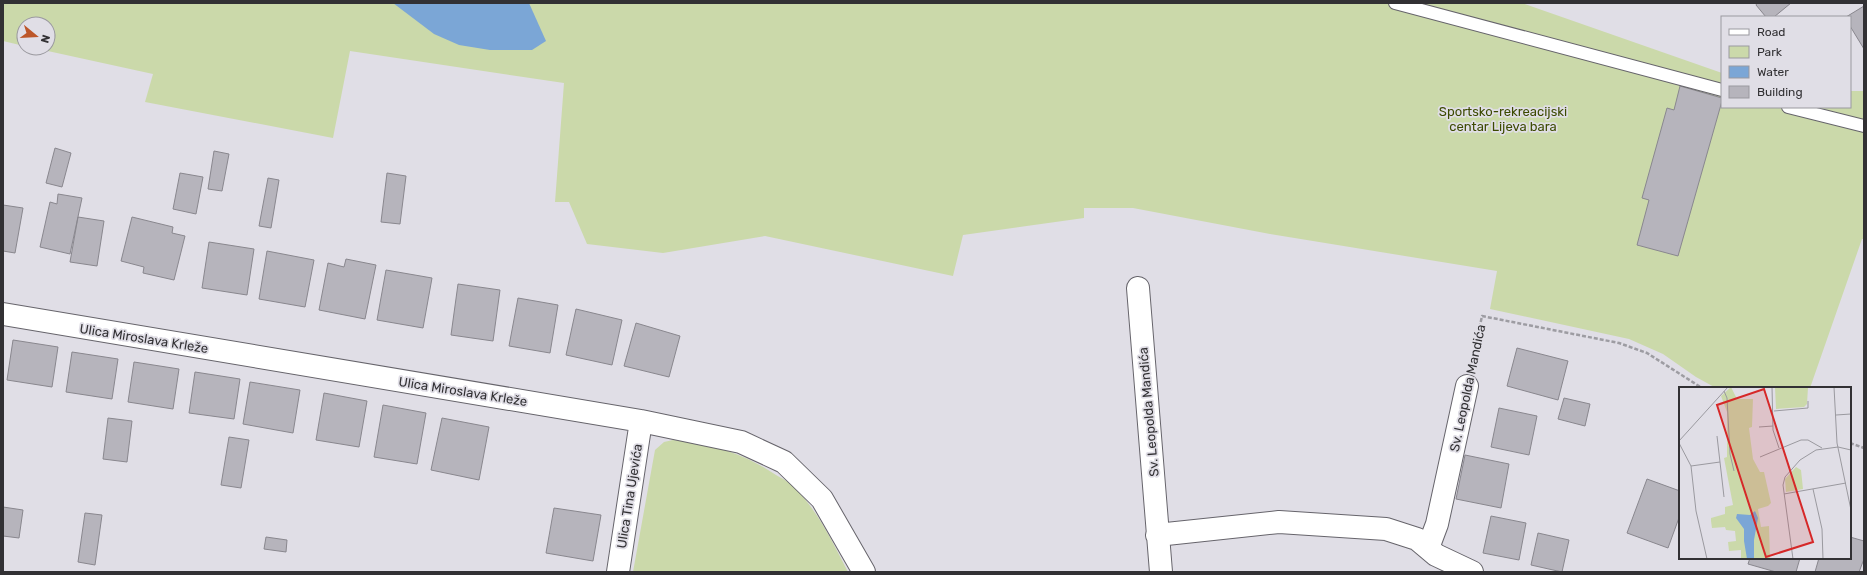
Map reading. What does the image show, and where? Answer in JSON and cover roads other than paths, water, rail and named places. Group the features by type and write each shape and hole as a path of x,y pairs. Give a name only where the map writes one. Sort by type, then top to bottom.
{"street":[{"name":"Sv. Leopolda Mandića","path":"1138,288 1161,572"},
{"name":"Ulica Miroslava Krleže","path":"3,314 641,421 741,442 784,462 822,499 864,572"},
{"name":"Sv. Leopolda Mandića","path":"1428,548 1438,524 1467,386"},
{"name":"Ulica Tina Ujevića","path":"618,572 641,421"},
{"path":"1158,535 1279,522 1386,529 1417,539 1436,555 1472,572"}],"lane":[{"path":"1395,3 1721,90"},
{"path":"1792,108 1864,126"}],"water":[{"path":"393,3 529,3 546,41 532,50 490,50 459,45 434,34"}],"park label":[{"name":"Sportsko-rekreacijski centar Lijeva bara","path":"1503,118"}]}
